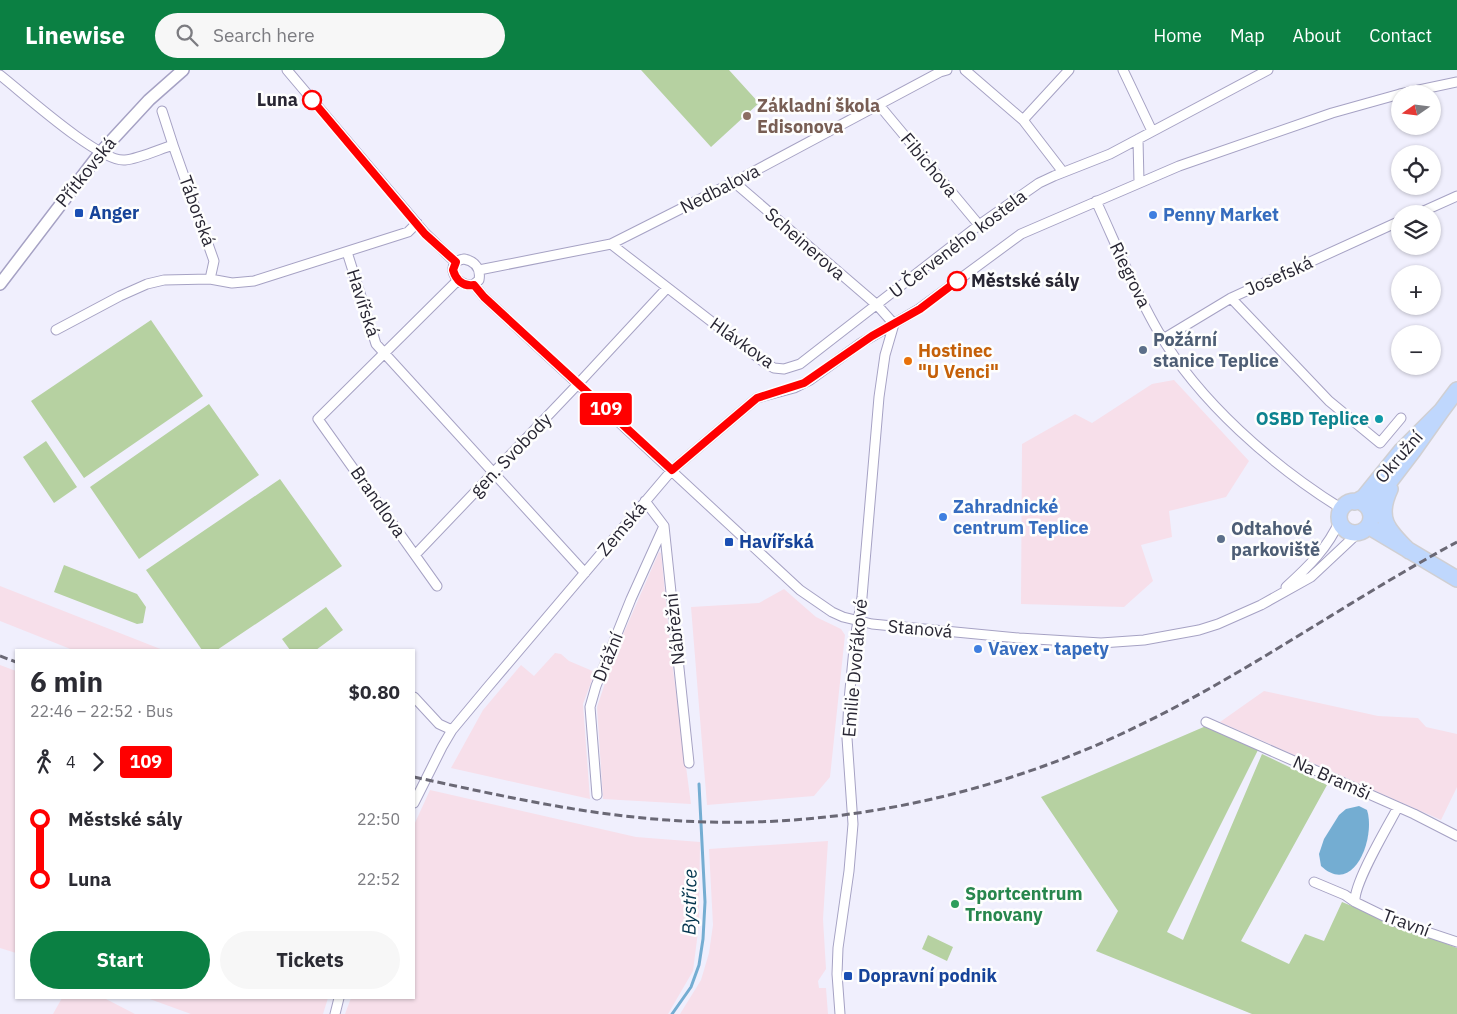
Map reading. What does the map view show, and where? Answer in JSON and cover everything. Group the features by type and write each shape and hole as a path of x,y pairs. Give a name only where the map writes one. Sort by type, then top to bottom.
{"main road":[{"name":"Okružní","path":"1365,524 1378,497 1457,390"},
{"name":"Okružní","path":"1345,511 1364,497 1402,450 1442,410"},
{"path":"1409,551 1388,527 1383,511 1390,489 1413,452"},
{"path":"1365,505 1365,524 1352,533 1346,530 1345,511 1365,505"},
{"path":"1365,524 1457,580"}],"street":[{"name":"Přítkovská","path":"0,284 100,153 149,100 183,70"},
{"path":"287,70 433,242 456,262"},
{"name":"Nedbalova","path":"479,270 611,244 734,182 947,70"},
{"path":"966,70 1023,120 1063,172"},
{"path":"1023,120 1069,70"},
{"path":"1122,70 1152,131"},
{"name":"U Červeného kostela","path":"1268,70 1100,159 1039,183 979,225 877,305 894,324 920,309 1022,234 1179,166 1341,110 1391,96"},
{"path":"0,75 66,129 100,153 124,161 173,145"},
{"name":"U Červeného kostela","path":"1441,85 1457,82"},
{"name":"Fibichova","path":"879,105 979,225"},
{"name":"Táborská","path":"162,111 214,261 210,278"},
{"path":"1138,139 1139,182"},
{"name":"Scheinerova","path":"734,182 877,305"},
{"path":"1437,205 1457,196"},
{"name":"Riegrova","path":"1096,201 1134,283 1163,339 1208,398 1274,462 1310,490 1345,511"},
{"path":"56,330 147,284 164,280 210,278 232,283 254,281 408,232 417,223"},
{"name":"Josefská","path":"1163,339 1231,298 1391,225"},
{"name":"Hlávkova","path":"611,244 765,364 774,368 784,369 800,364 877,305"},
{"name":"Havířská","path":"347,252 376,344 585,574"},
{"path":"462,259 474,263 479,270 479,279 474,285 466,285 458,280 453,270 456,262 462,259"},
{"path":"385,353 458,280"},
{"name":"Stanová","path":"474,285 484,297 800,590 832,612 857,622 1019,638 1101,643 1144,640 1199,630 1237,616 1275,598 1311,577 1365,524"},
{"name":"gen. Svobody","path":"415,555 667,288"},
{"path":"1231,298 1329,401 1380,443 1401,418"},
{"name":"Zemská","path":"415,802 452,730 672,470 757,398 804,383 861,343 894,324"},
{"name":"Emilie Dvořákové","path":"840,1014 837,974 838,948 849,871 853,824 848,755 848,718 857,622 862,597 879,397 885,354 894,324"},
{"name":"Brandlova","path":"385,353 318,419 437,586"},
{"path":"645,502 664,526"},
{"name":"Stanová","path":"1275,598 1318,556 1330,540 1345,511"},
{"name":"Nábřežní","path":"664,526 689,763"},
{"name":"Drážní","path":"597,796 590,707 596,686 631,599 664,526"},
{"path":"415,698 439,724 452,730"},
{"name":"Na Bramši","path":"1206,722 1398,807 1457,836"},
{"path":"1355,902 1354,896 1359,882 1398,807"},
{"name":"Travní","path":"1314,882 1345,895 1394,921 1457,942"},
{"path":"335,1014 340,999"}],"shaded area":[{"path":"1174,380 1249,461 1226,497 1169,511 1172,537 1141,545 1153,581 1124,607 1021,604 1022,444 1075,414 1092,423 1152,384"},
{"path":"659,552 661,553 672,662 691,804 603,799 597,707 615,653"},
{"path":"0,586 160,649 70,649 0,621"},
{"path":"784,589 816,617 841,629 845,635 830,777 814,796 707,805 691,607 759,603"},
{"path":"555,653 561,654 569,661 595,672 583,704 590,799 451,768 483,710 521,665 534,676"},
{"path":"0,665 15,671 15,953 0,948"},
{"path":"1264,691 1378,716 1418,718 1426,727 1457,734 1457,787 1441,820 1220,722"},
{"path":"430,790 636,837 700,842 699,924 693,971 668,1014 345,1014 351,999 415,999 415,823"},
{"path":"828,841 823,919 826,969 818,981 819,988 826,988 828,1014 680,1014 701,980 709,953 713,925 709,849"},
{"path":"61,999 106,999 135,1014 53,1014"},
{"path":"150,999 328,999 323,1014 191,1014"}],"green space":[{"path":"641,70 729,70 759,103 711,147"},
{"path":"151,320 203,396 84,478 31,401"},
{"path":"209,404 259,475 139,559 90,487"},
{"path":"46,441 77,487 54,503 23,457"},
{"path":"280,479 342,566 218,649 201,649 146,570"},
{"path":"64,565 137,594 146,607 143,623 137,624 54,592"},
{"path":"326,607 343,630 317,649 289,649 282,639"},
{"path":"1206,726 1259,748 1167,932 1183,940 1262,754 1327,785 1241,941 1289,964 1305,934 1324,941 1342,902 1457,948 1457,1014 1252,1014 1096,951 1118,911 1041,797"},
{"path":"928,935 953,947 947,961 922,949"}],"water":[{"path":"1359,806 1367,810 1369,821 1365,848 1360,860 1352,869 1343,874 1333,874 1321,866 1319,854 1324,839 1339,815 1346,809"}],"waterway":[{"name":"Bystřice","path":"672,1014 691,987 699,965 703,939 705,902 699,784"}],"railway":[{"path":"415,777 571,809 667,820 728,822 788,820 849,814 908,804 968,790 1026,772 1083,751 1138,726 1259,660 1417,564 1457,542"},
{"path":"0,656 15,662"}],"bus line":[{"name":"109","path":"312,100 425,234 456,262 453,270 457,280 462,284 474,285 484,297 672,470 757,398 794,388 804,383 861,343 920,309 957,281"}],"place":[{"name":"Luna","path":"312,100"},
{"name":"Základní škola Edisonova","path":"747,116"},
{"name":"Anger","path":"79,213"},
{"name":"Penny Market","path":"1153,215"},
{"name":"Městské sály","path":"957,281"},
{"name":"Požární stanice Teplice","path":"1143,350"},
{"name":"Hostinec \"U Venci\"","path":"908,361"},
{"name":"OSBD Teplice","path":"1379,419"},
{"name":"Zahradnické centrum Teplice","path":"943,517"},
{"name":"Odtahové parkoviště","path":"1221,539"},
{"name":"Havířská","path":"729,542"},
{"name":"Vavex - tapety","path":"978,649"},
{"name":"Sportcentrum Trnovany","path":"955,904"},
{"name":"Dopravní podnik","path":"848,976"}]}
